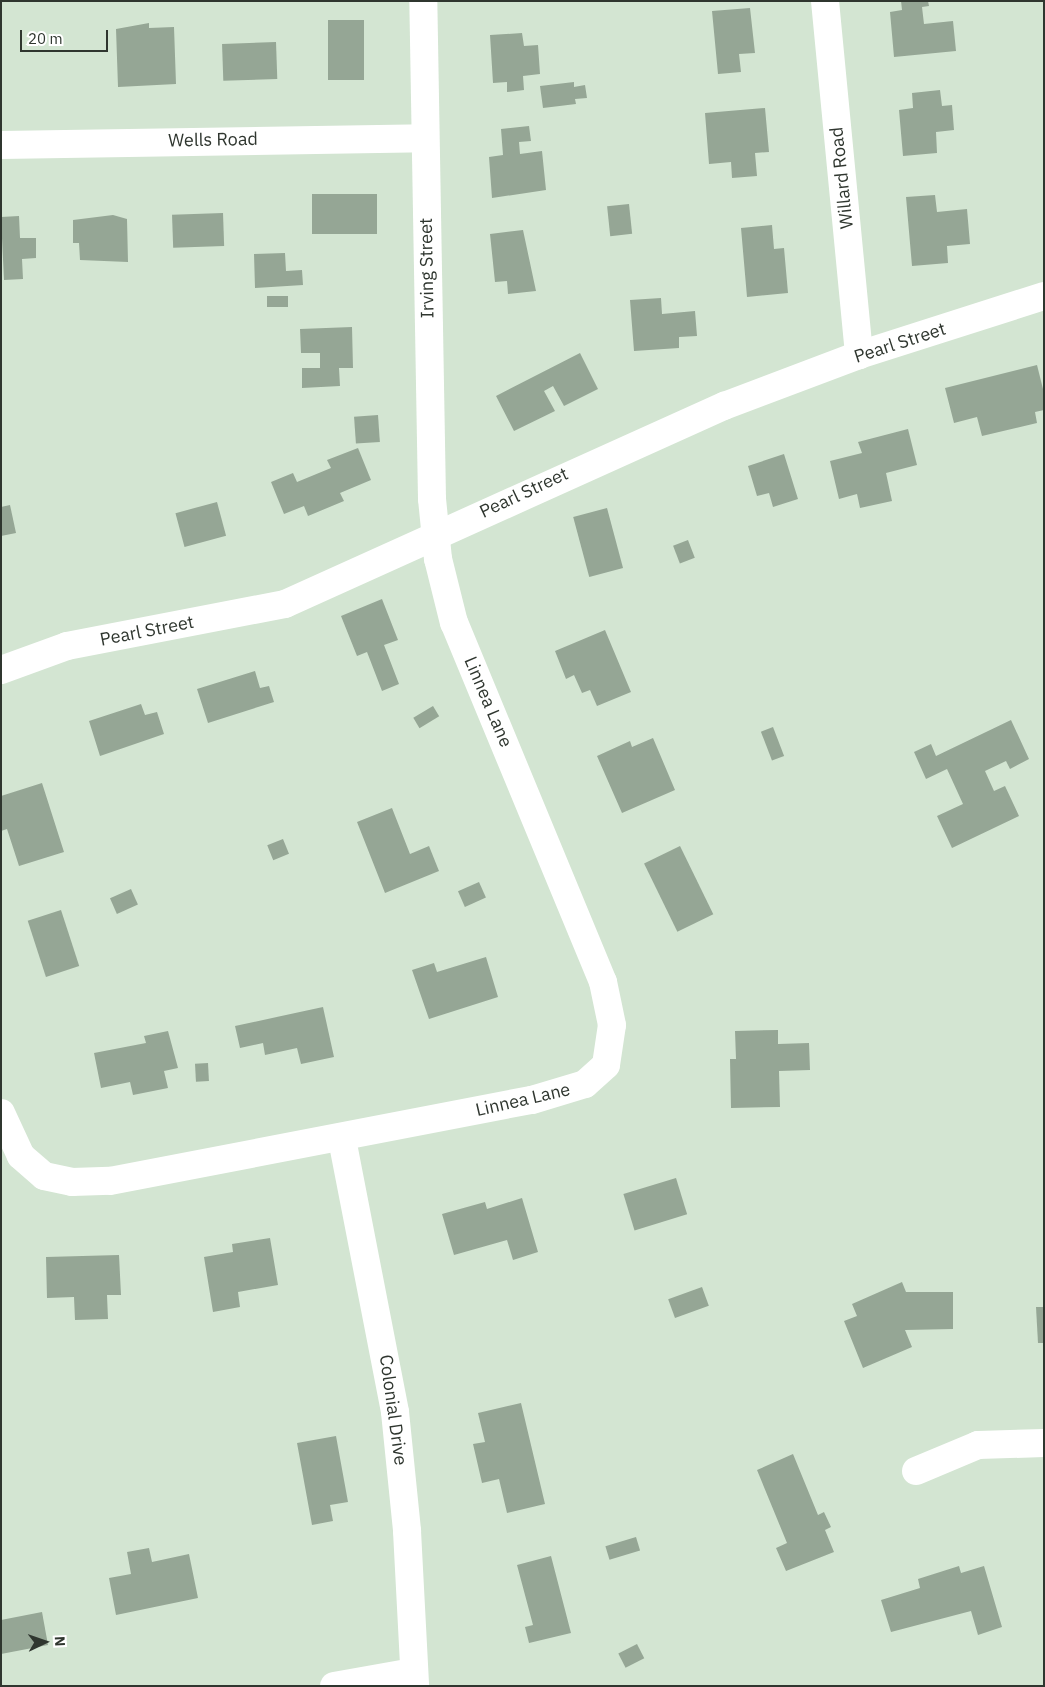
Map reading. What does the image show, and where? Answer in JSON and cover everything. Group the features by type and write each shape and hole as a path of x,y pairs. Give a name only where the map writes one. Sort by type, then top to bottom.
{"street":[{"name":"Irving Street","path":"422,1 436,534"},
{"name":"Willard Road","path":"825,1 859,355"},
{"name":"Wells Road","path":"1,144 425,138"},
{"name":"Pearl Street","path":"1,670 67,646 285,604 637,442 859,355 1044,296"},
{"name":"Linnea Lane","path":"1,1113 30,1166 72,1182 110,1182 342,1138 567,1091 596,1077 606,1065 612,1025 603,982 454,623 436,534"},
{"name":"Colonial Drive","path":"342,1138 394,1403 407,1531 414,1679"},
{"path":"916,1471 978,1446 1044,1443"},
{"path":"334,1686 414,1679"}],"building":[{"path":"901,1 928,1 929,6 922,7 924,24 953,21 956,51 894,57 890,12 902,10"},
{"path":"750,8 755,53 739,54 741,72 718,74 712,11"},
{"path":"328,20 364,20 364,80 328,80"},
{"path":"149,23 149,28 174,27 176,84 118,87 116,29"},
{"path":"522,33 524,46 538,45 540,74 523,76 524,90 507,92 507,82 493,83 490,35"},
{"path":"276,42 277,79 223,81 222,44"},
{"path":"574,82 574,87 585,85 587,98 575,99 576,104 543,108 540,86"},
{"path":"940,90 942,106 952,105 954,130 936,132 937,153 903,156 899,110 913,108 912,93"},
{"path":"765,108 769,152 755,153 757,176 732,178 731,162 709,164 705,113"},
{"path":"529,126 531,141 519,142 520,154 542,151 546,190 492,198 489,157 503,155 501,129"},
{"path":"312,194 377,194 377,234 312,234"},
{"path":"935,195 937,212 967,209 970,244 947,246 948,263 912,266 906,197"},
{"path":"629,204 632,234 610,236 607,206"},
{"path":"223,213 224,246 173,248 172,215"},
{"path":"113,215 127,219 128,262 80,260 79,243 73,243 73,220"},
{"path":"19,216 20,238 36,238 36,258 22,259 23,279 4,280 1,217"},
{"path":"772,225 774,249 784,248 788,293 747,297 741,228"},
{"path":"523,230 536,291 508,294 507,281 495,282 490,234"},
{"path":"285,253 286,271 302,270 303,285 255,288 254,254"},
{"path":"267,296 288,296 288,307 267,307"},
{"path":"661,298 662,314 695,311 697,336 679,337 679,348 634,351 630,300"},
{"path":"352,327 353,368 339,368 340,386 302,388 302,368 320,368 320,353 301,353 300,329"},
{"path":"580,353 598,389 564,406 553,386 544,391 555,411 514,431 496,396"},
{"path":"1037,365 1044,393 1044,410 1035,412 1037,423 982,436 977,417 954,423 945,388"},
{"path":"378,415 380,442 356,444 354,417"},
{"path":"908,429 917,465 886,473 892,501 860,508 857,494 839,499 830,461 862,453 858,442"},
{"path":"358,448 371,480 340,493 344,501 308,516 304,506 284,514 271,482 293,473 297,482 331,468 327,460"},
{"path":"784,454 798,499 773,507 769,493 757,496 748,466"},
{"path":"217,502 226,536 185,547 175,513"},
{"path":"10,505 16,533 1,536 1,507"},
{"path":"607,508 623,568 589,577 573,517"},
{"path":"688,540 695,558 680,563 673,546"},
{"path":"382,599 398,640 384,645 399,684 382,691 367,652 357,656 341,616"},
{"path":"605,630 631,692 597,706 590,690 582,693 574,675 566,679 555,651"},
{"path":"255,671 260,688 269,686 274,702 208,723 197,689"},
{"path":"141,704 145,715 157,712 164,734 100,756 89,721"},
{"path":"433,706 439,716 419,728 413,718"},
{"path":"1011,720 1029,759 1010,769 1006,761 985,771 994,791 1005,786 1019,816 952,848 937,816 963,804 947,769 926,779 914,752 931,744 936,756"},
{"path":"773,727 784,756 772,761 761,732"},
{"path":"653,738 675,790 622,813 597,756 630,741 632,747"},
{"path":"42,783 64,852 19,866 7,829 1,831 1,796"},
{"path":"392,808 410,854 429,846 439,871 385,893 357,822"},
{"path":"283,839 289,854 273,860 267,845"},
{"path":"680,846 713,914 677,932 644,864"},
{"path":"479,882 486,898 465,907 458,891"},
{"path":"131,889 138,905 117,914 110,898"},
{"path":"61,910 79,966 46,977 28,921"},
{"path":"486,957 498,997 429,1019 412,970 434,963 437,972"},
{"path":"323,1007 334,1057 301,1064 297,1048 265,1055 263,1043 240,1048 235,1026"},
{"path":"778,1030 778,1044 809,1043 810,1070 779,1071 780,1107 731,1108 730,1059 736,1059 735,1031"},
{"path":"168,1031 178,1068 164,1071 168,1088 133,1095 130,1082 101,1088 94,1053 146,1043 144,1036"},
{"path":"208,1063 209,1081 196,1082 195,1064"},
{"path":"676,1178 687,1214 635,1230 623,1194"},
{"path":"522,1198 538,1252 513,1260 507,1240 454,1255 442,1214 485,1202 487,1209"},
{"path":"270,1238 278,1285 238,1292 240,1307 213,1312 204,1257 233,1252 232,1244"},
{"path":"119,1255 121,1295 107,1295 108,1319 75,1320 74,1297 47,1298 46,1257"},
{"path":"902,1282 906,1292 953,1292 953,1329 905,1330 912,1347 863,1368 844,1321 857,1316 852,1304"},
{"path":"702,1287 709,1306 675,1318 668,1299"},
{"path":"1036,1307 1044,1307 1044,1343 1038,1343"},
{"path":"521,1403 545,1504 507,1513 499,1479 482,1483 473,1444 485,1442 478,1413"},
{"path":"336,1436 348,1502 330,1505 333,1521 312,1525 297,1443"},
{"path":"793,1454 818,1515 824,1512 831,1527 825,1530 834,1552 786,1571 776,1548 787,1543 757,1470"},
{"path":"636,1537 640,1550 609,1560 605,1546"},
{"path":"149,1548 152,1562 189,1554 198,1598 116,1615 109,1578 131,1574 127,1552"},
{"path":"551,1556 571,1633 529,1643 525,1627 533,1625 517,1565"},
{"path":"959,1566 961,1573 984,1566 1002,1627 978,1635 971,1611 891,1632 881,1600 920,1588 918,1579"},
{"path":"42,1612 48,1645 1,1654 1,1620"},
{"path":"637,1644 644,1658 626,1668 618,1654"}]}
